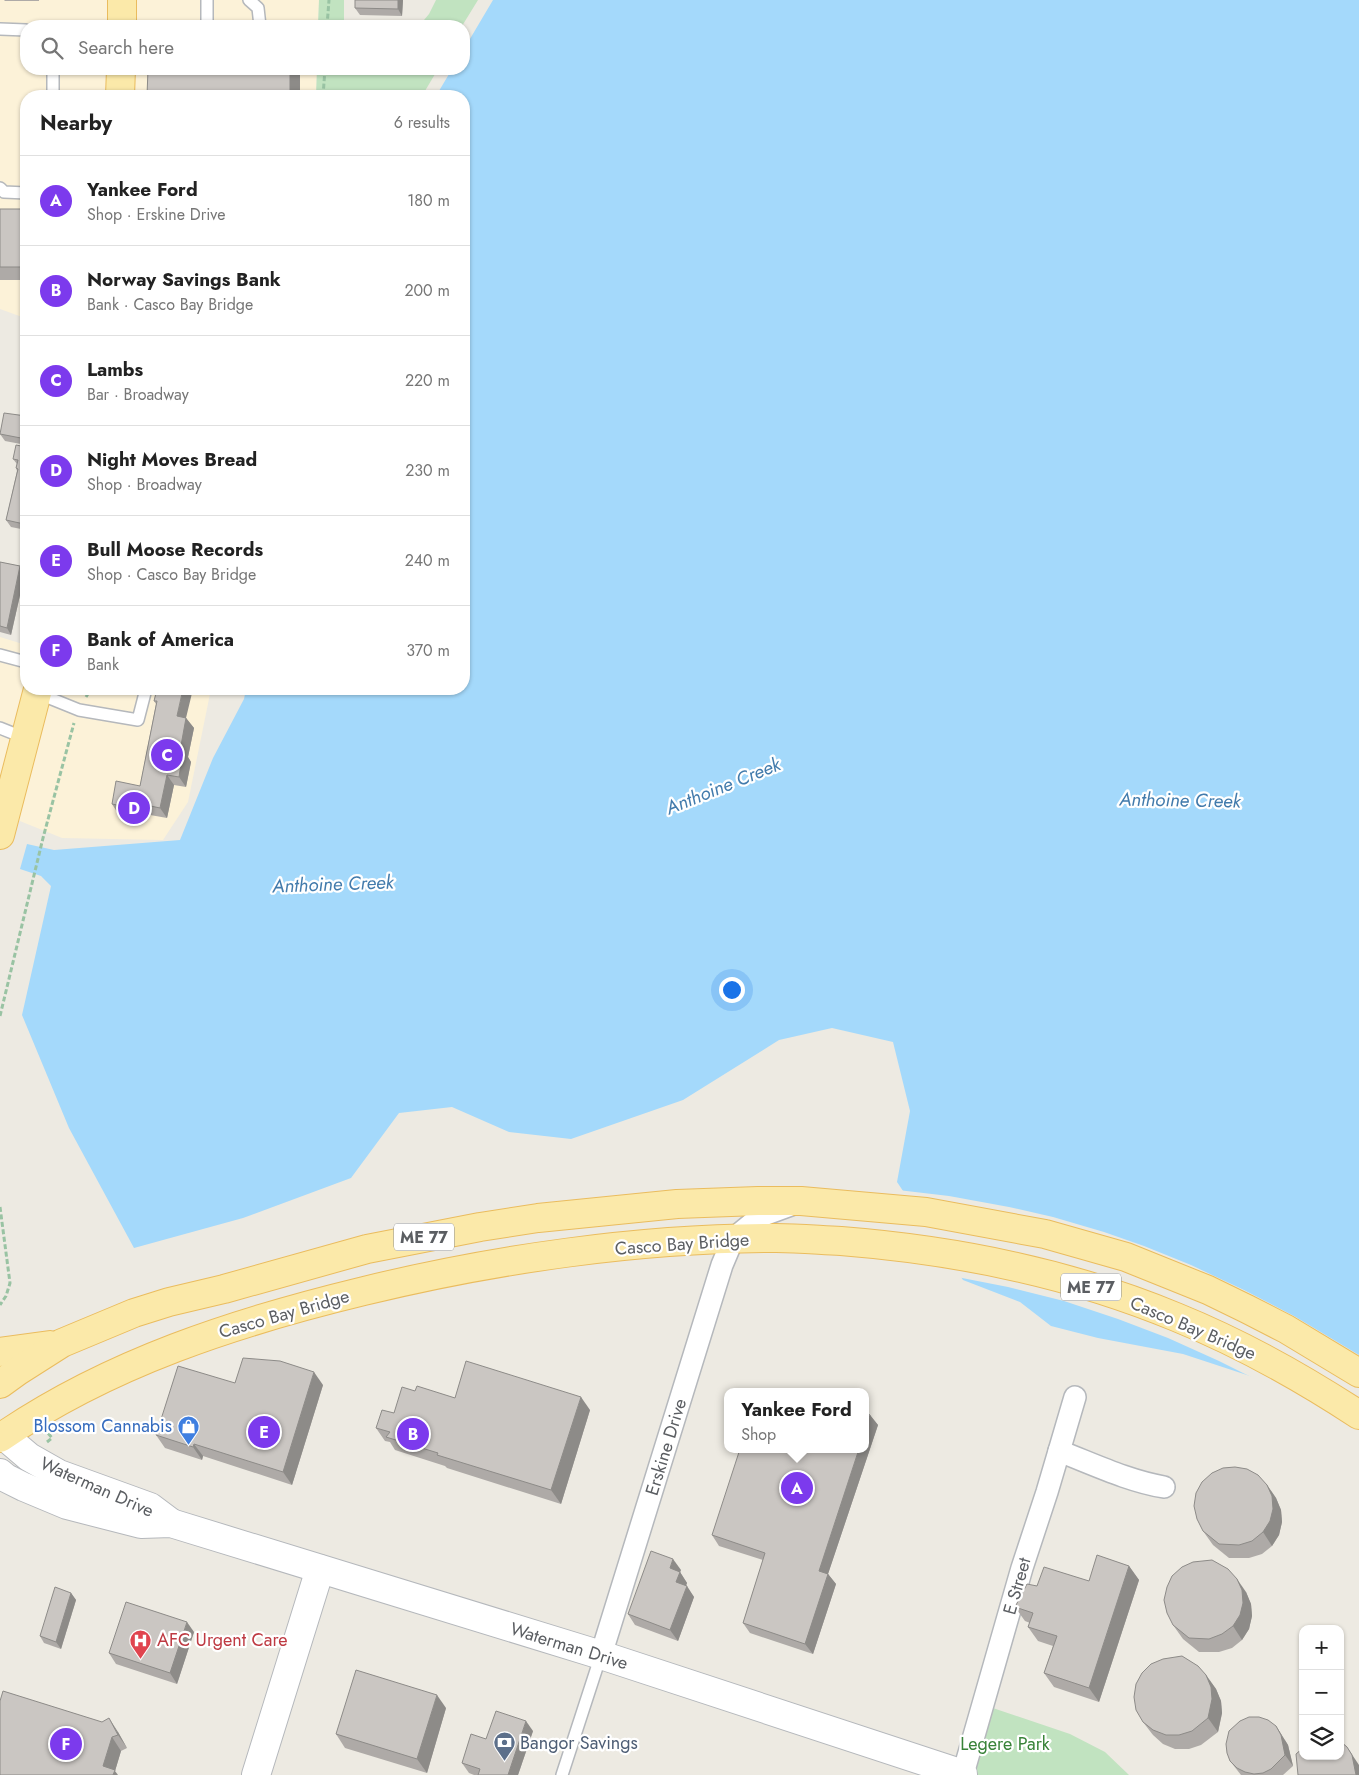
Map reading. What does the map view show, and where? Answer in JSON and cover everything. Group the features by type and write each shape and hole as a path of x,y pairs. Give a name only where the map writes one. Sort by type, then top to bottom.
{"main road":[{"path":"122,0 122,20"},
{"path":"120,90 121,75"},
{"path":"0,835 36,695"},
{"name":"Casco Bay Bridge","path":"0,1384 62,1343 134,1313 366,1249 480,1227 606,1210 677,1204 758,1201 801,1201 926,1212 1045,1234 1126,1257 1208,1290 1247,1309 1286,1329 1359,1373"},
{"name":"Casco Bay Bridge","path":"1,1435 70,1394 119,1370 230,1329 328,1300 402,1282 478,1267 556,1255 654,1243 797,1238 922,1249 1007,1265 1092,1287 1176,1317 1256,1354 1314,1386 1359,1415"},
{"path":"0,1352 62,1343"}],"street":[{"path":"733,1239 761,1216 801,1201"},
{"name":"Erskine Drive","path":"601,1655 722,1265 733,1239"},
{"name":"E Street","path":"964,1775 1022,1568 1075,1397"},
{"name":"Waterman Drive","path":"1,1435 29,1457 59,1474 150,1507 171,1523"},
{"path":"1059,1451 1118,1474 1151,1485 1164,1487"},
{"name":"Waterman Drive","path":"0,1474 24,1487 67,1505 141,1524 171,1523 601,1655 964,1775"},
{"path":"256,1775 320,1569"}],"lane":[{"path":"207,20 208,0"},
{"path":"249,0 258,8 259,20"},
{"path":"0,30 20,30"},
{"path":"53,75 53,90"},
{"path":"0,188 4,192 20,193"},
{"path":"0,655 20,660"},
{"path":"46,695 79,710 138,720 144,695"},
{"path":"0,728 25,738"},
{"path":"562,1775 601,1655"}],"path":[{"path":"327,20 329,0"},
{"path":"323,90 325,75"},
{"path":"85,699 87,695"},
{"path":"0,1016 43,838 76,717"},
{"path":"0,1207 10,1284 6,1296 0,1305"}],"shaded area":[{"path":"0,0 319,0 318,20 20,20 20,75 317,75 316,90 20,90 20,316 0,309"},
{"path":"0,637 20,643 20,695 210,695 188,802 163,840 62,838 0,813"}],"green space":[{"path":"319,0 344,0 344,20 318,20"},
{"path":"436,0 478,0 466,20 424,20"},
{"path":"317,75 434,75 426,90 316,90"},
{"name":"Legere Park","path":"984,1705 1070,1734 1105,1752 1129,1775 963,1775"}],"water":[{"name":"Anthoine Creek","path":"493,0 1359,0 1359,1412 1183,1354 1098,1338 1051,1326 1020,1302 963,1280 897,1182 910,1111 893,1042 832,1028 779,1040 683,1100 571,1139 509,1132 452,1107 399,1113 351,1178 243,1218 134,1248 69,1128 22,1015 51,886 41,876 20,869 27,844 54,850 180,840 213,758 245,695 470,695 470,90 440,90 448,75 470,75 470,39"}],"pier":[{"path":"898,1190 949,1196 1053,1217 1144,1246 1191,1265 1244,1290 1294,1316 1359,1355 1359,1414 1259,1381 1168,1338 1118,1319 1064,1301 957,1277"}],"building":[{"path":"355,0 398,0 398,9 355,8"},
{"path":"148,75 290,75 290,90 147,90"},
{"path":"0,209 20,209 20,267 0,267"},
{"path":"4,413 20,415 20,438 0,434"},
{"path":"16,445 20,446 20,523 6,520 18,469 16,468 18,460 13,459"},
{"path":"0,562 20,566 7,628 0,626"},
{"path":"156,695 182,695 177,716 186,718 180,751 183,751 179,777 167,775 160,808 132,802 131,808 112,804 116,781 140,786 157,701 154,701"},
{"path":"243,1358 280,1361 314,1372 283,1472 194,1444 193,1447 156,1435 178,1366 235,1383"},
{"path":"466,1361 581,1397 551,1490 437,1455 438,1453 386,1437 390,1432 376,1428 382,1410 394,1413 402,1387 415,1391 417,1386 455,1398"},
{"path":"739,1453 858,1453 819,1571 828,1574 805,1644 743,1623 765,1553 712,1535"},
{"path":"1223,1468 1247,1469 1258,1475 1267,1485 1272,1496 1273,1509 1270,1521 1263,1532 1252,1541 1239,1545 1219,1544 1203,1531 1197,1519 1194,1506 1196,1493 1202,1482 1212,1473"},
{"path":"651,1551 673,1559 670,1568 680,1572 676,1582 687,1586 670,1630 628,1614"},
{"path":"1097,1555 1129,1566 1089,1688 1044,1673 1057,1636 1028,1627 1033,1613 1015,1607 1027,1584 1037,1586 1044,1567 1089,1581"},
{"path":"1212,1560 1228,1569 1237,1579 1242,1590 1243,1603 1240,1615 1233,1626 1222,1634 1209,1639 1189,1638 1173,1625 1167,1613 1164,1600 1167,1587 1172,1576 1182,1567 1193,1562"},
{"path":"55,1587 71,1593 56,1642 40,1636"},
{"path":"126,1602 187,1622 170,1673 109,1653"},
{"path":"1182,1656 1198,1666 1206,1675 1211,1687 1212,1699 1208,1718 1192,1731 1179,1735 1166,1735 1153,1730 1143,1722 1136,1710 1134,1697 1136,1684 1142,1673 1151,1664 1163,1659"},
{"path":"356,1670 437,1695 417,1759 336,1734"},
{"path":"3,1691 102,1722 109,1718 118,1735 112,1737 103,1766 115,1770 113,1775 0,1775 0,1701"},
{"path":"496,1711 526,1721 508,1775 478,1775 480,1769 462,1763 471,1734 486,1739"},
{"path":"1249,1717 1259,1717 1268,1720 1276,1726 1281,1735 1285,1755 1271,1769 1263,1773 1254,1774 1237,1768 1230,1761 1227,1753 1226,1744 1229,1731 1240,1721"},
{"path":"1344,1744 1352,1755 1356,1775 1298,1775 1296,1754 1299,1751 1299,1760 1344,1760"}],"place":[{"name":"Lambs","path":"167,755"},
{"name":"Night Moves Bread","path":"134,808"},
{"name":"Bull Moose Records","path":"264,1432"},
{"name":"Norway Savings Bank","path":"413,1434"},
{"name":"Blossom Cannabis","path":"188,1445"},
{"name":"Yankee Ford","path":"797,1488"},
{"name":"AFC Urgent Care","path":"141,1659"},
{"name":"Bank of America","path":"66,1744"},
{"name":"Bangor Savings","path":"504,1762"}]}
